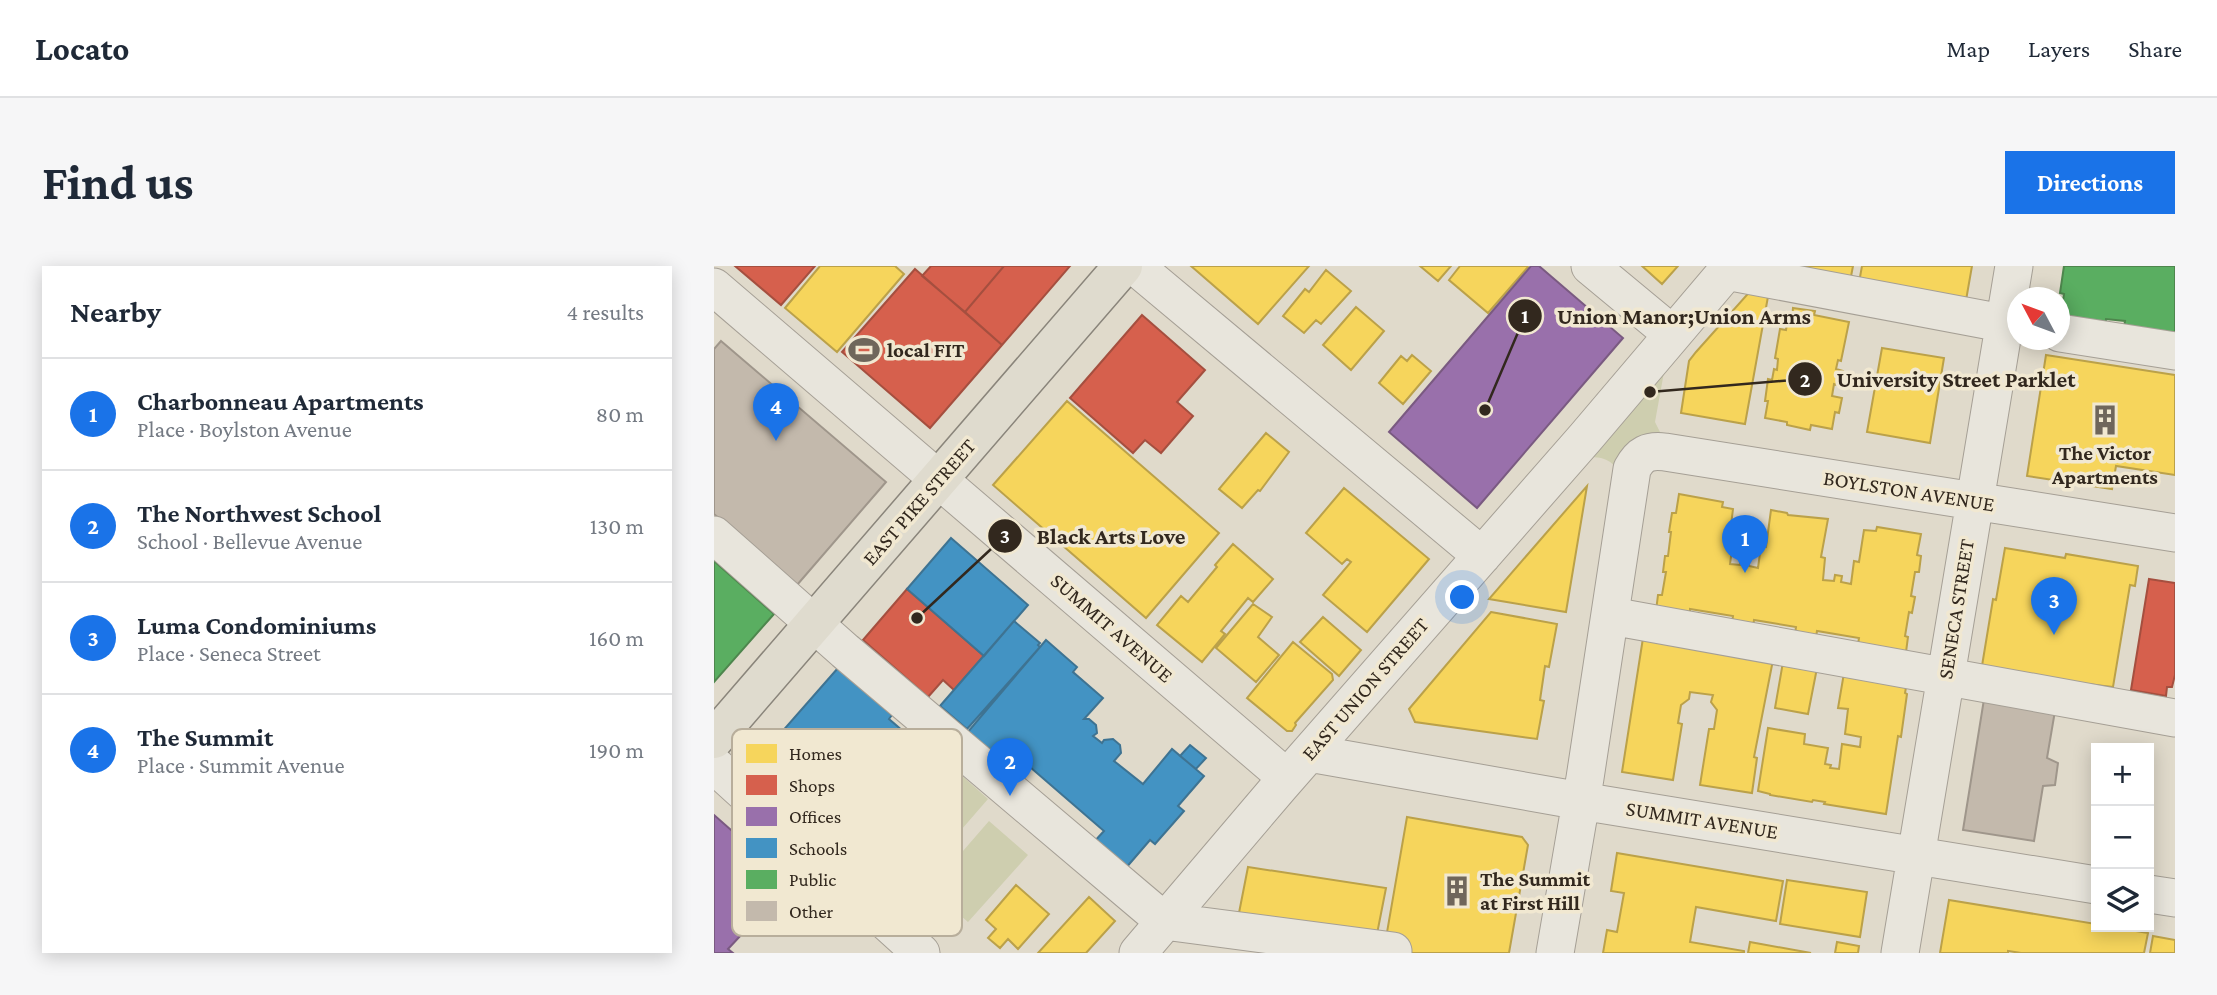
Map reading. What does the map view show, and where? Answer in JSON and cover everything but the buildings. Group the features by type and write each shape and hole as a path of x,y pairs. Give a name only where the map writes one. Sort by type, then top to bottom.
{"main road":[{"name":"EAST PIKE STREET","path":"714,738 1123,266"}],"street":[{"path":"1135,266 1482,555"},
{"path":"1590,266 1672,334"},
{"name":"SENECA STREET","path":"2013,287 2014,266"},
{"path":"1728,269 2007,324"},
{"name":"EAST UNION STREET","path":"1138,953 1728,269"},
{"name":"SUMMIT AVENUE","path":"714,287 938,480 1298,766 1581,801 2091,884"},
{"path":"2070,335 2175,351"},
{"name":"SENECA STREET","path":"1900,953 1974,501 2007,344"},
{"name":"BOYLSTON AVENUE","path":"1611,616 1632,469 1643,454 1651,451 2175,533"},
{"path":"714,535 938,729"},
{"path":"1555,953 1611,616 2175,718"},
{"path":"962,750 1164,921 1393,951 1392,953"},
{"path":"714,765 732,781"},
{"path":"2154,895 2175,898"},
{"path":"902,936 921,953"}],"green space":[{"path":"1666,361 1655,422 1660,432 1672,435 1619,472 1612,463 1604,459 1583,457"},
{"path":"962,776 988,799 962,829"},
{"path":"989,821 1028,855 968,922 962,917 962,852"}],"place":[{"name":"local FIT","path":"864,350"},
{"name":"University Street Parklet","path":"1650,392"},
{"name":"Union Manor;Union Arms","path":"1485,410"},
{"name":"The Victor Apartments","path":"2105,420"},
{"name":"The Summit","path":"776,441"},
{"name":"Charbonneau Apartments","path":"1745,573"},
{"name":"Black Arts Love","path":"917,618"},
{"name":"Luma Condominiums","path":"2054,635"},
{"name":"The Northwest School","path":"1010,796"},
{"name":"The Summit at First Hill","path":"1457,891"}]}
